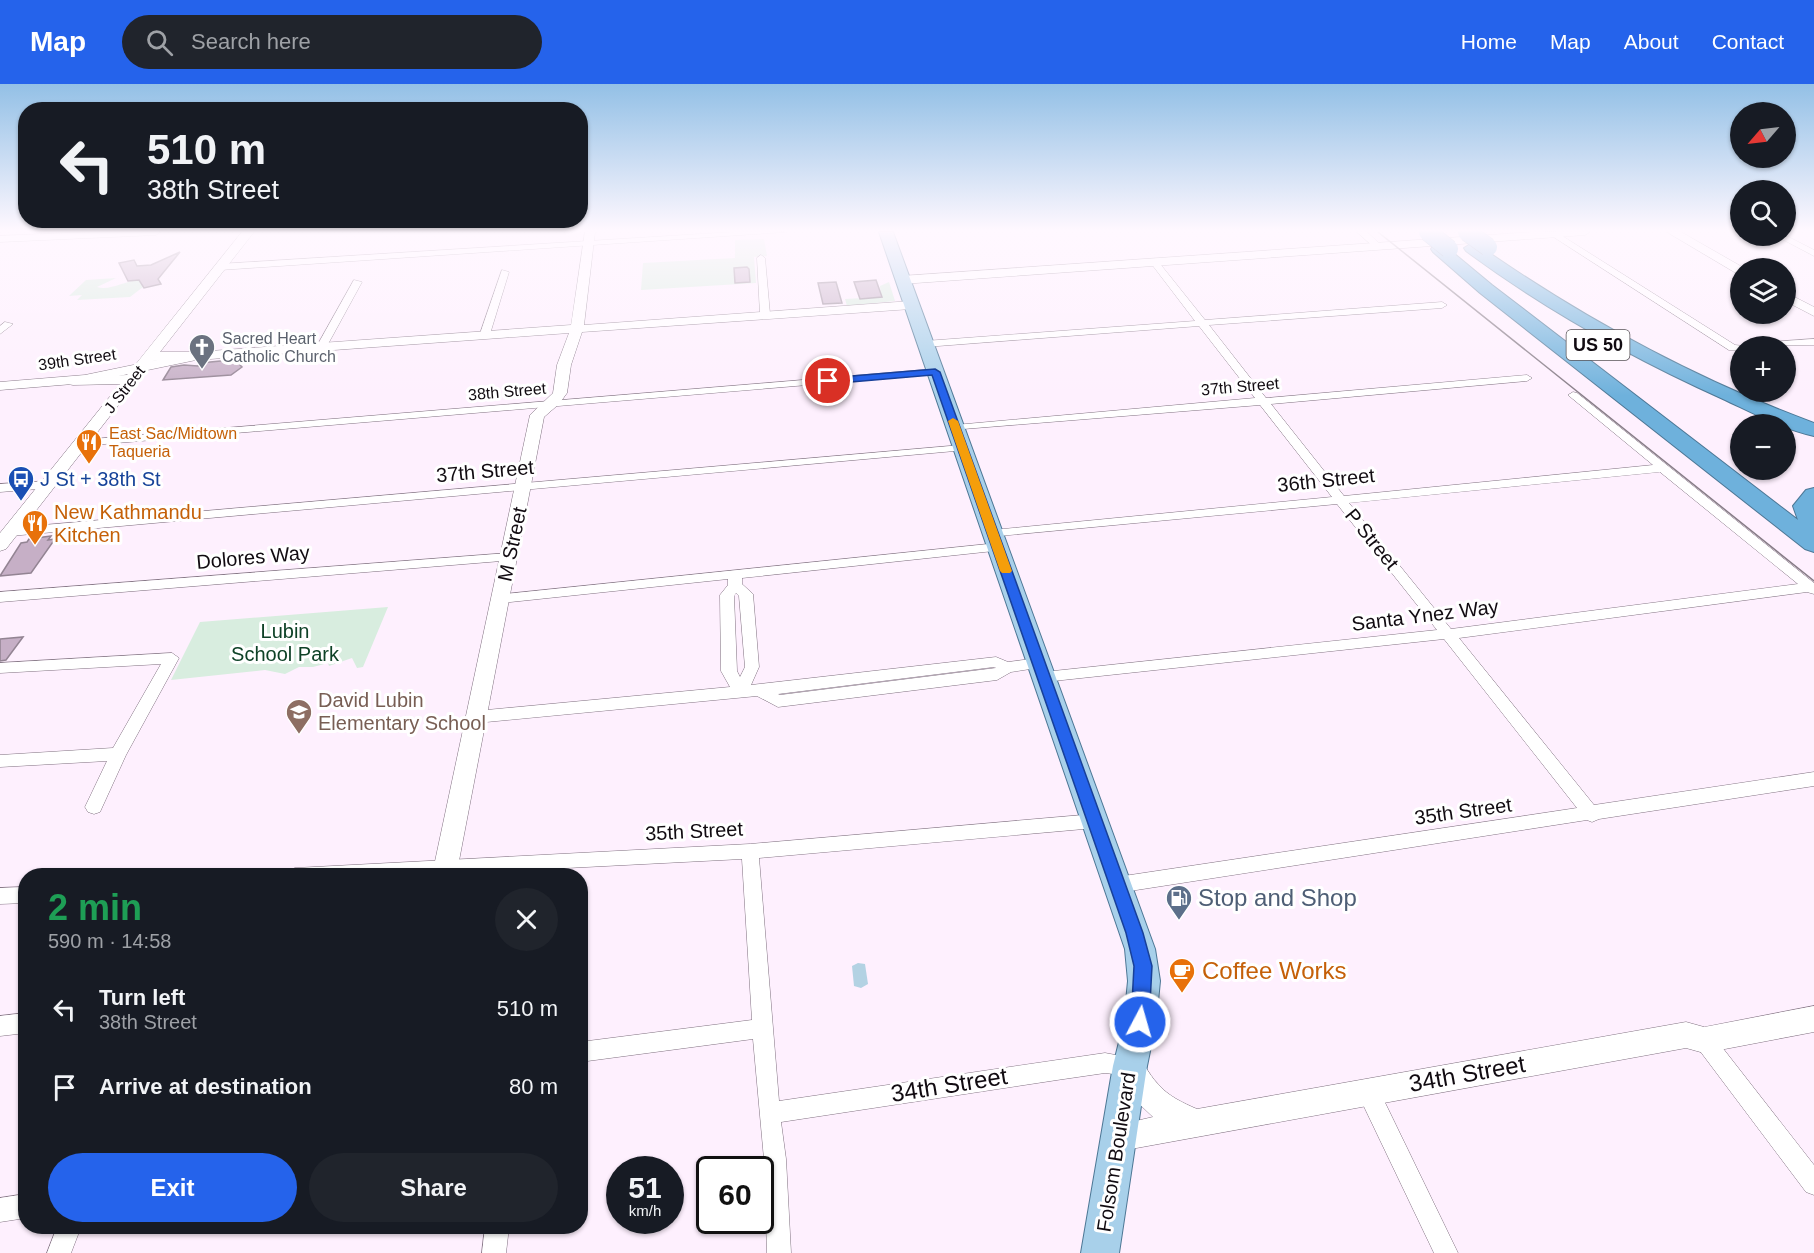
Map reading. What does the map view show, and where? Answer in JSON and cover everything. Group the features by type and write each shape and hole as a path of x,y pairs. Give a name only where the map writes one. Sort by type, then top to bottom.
{"highway":[{"path":"1486,287 1495,296 1814,544"},
{"name":"US 50","path":"1504,287 1532,307 1598,345 1677,387 1736,414"},
{"name":"US 50","path":"1529,287 1546,300 1625,345 1785,420 1814,430"},
{"path":"1551,287 1600,315 1730,376"},
{"path":"1789,402 1814,412"},
{"path":"1796,442 1814,449"},
{"path":"1814,495 1805,506 1806,513 1814,526"}],"main road":[{"name":"J Street","path":"5,538 205,287"},
{"name":"Folsom Boulevard","path":"904,287 1135,933 1143,966 1140,1022 1130,1066 1100,1253"},
{"path":"145,362 195,356"},
{"path":"73,381 131,379"}],"street":[{"path":"322,346 355,287"},
{"path":"485,334 500,287"},
{"name":"M Street","path":"446,866 537,415 560,393 564,365 577,327 582,287"},
{"path":"763,287 765,314"},
{"name":"P Street","path":"1173,287 1592,815"},
{"path":"1638,287 1730,344"},
{"path":"1796,302 1814,312"},
{"path":"195,356 911,305"},
{"path":"925,344 1442,305"},
{"path":"1796,343 1814,342"},
{"name":"39th Street","path":"0,386 73,381 145,362"},
{"name":"38th Street","path":"81,443 935,372"},
{"name":"37th Street","path":"955,428 1527,378"},
{"path":"1573,395 1812,589"},
{"name":"37th Street","path":"5,538 524,487 963,448"},
{"name":"36th Street","path":"501,598 735,580 995,541 1340,500 1663,468"},
{"path":"0,488 47,485"},
{"name":"Dolores Way","path":"0,597 509,556"},
{"path":"735,580 746,594 752,667 740,691 729,671 727,596 735,580"},
{"name":"Santa Ynez Way","path":"476,717 758,689 778,700 923,679 997,675 1007,667 1041,670 1448,634 1812,589"},
{"path":"0,668 172,658 118,754 94,807"},
{"path":"0,761 118,754"},
{"name":"35th Street","path":"1117,885 1592,815 1814,779"},
{"name":"35th Street","path":"416,868 750,851 1095,821"},
{"path":"750,851 769,1113 775,1159 779,1253"},
{"path":"0,896 18,895"},
{"name":"34th Street","path":"1120,1137 1686,1035 1704,1040 1814,1019"},
{"path":"0,1026 18,1024"},
{"path":"588,1051 763,1028"},
{"path":"1704,1040 1814,1184"},
{"name":"34th Street","path":"769,1113 1057,1069 1105,1063 1130,1066"},
{"path":"1130,1066 1139,1084 1152,1100 1168,1112 1197,1123"},
{"path":"1368,1092 1446,1253"},
{"path":"0,1210 18,1207"},
{"path":"59,1253 66,1234"},
{"path":"494,1253 496,1234"}],"green space":[{"path":"79,287 143,287 130,297 77,300 82,295 69,296"},
{"path":"641,287 698,287 641,290"},
{"path":"880,287 890,287 895,301 847,306 845,299 881,297"},
{"name":"Lubin School Park","path":"388,607 363,667 357,668 352,658 329,666 328,663 313,667 299,667 285,674 265,670 171,680 200,622"}],"water":[{"path":"858,963 865,964 868,984 861,988 854,986 852,966"}],"building":[{"path":"819,287 837,287 842,303 823,304"},
{"path":"856,287 878,287 882,297 860,299"},
{"name":"Sacred Heart Catholic Church","path":"242,359 239,364 242,367 231,375 163,380 171,367 198,366 200,363"},
{"path":"51,536 48,540 55,539 31,573 0,576 21,543 29,539"},
{"path":"23,637 6,660 0,661 0,639"}],"tram line":[{"path":"1446,287 1814,581"}],"slow traffic":[{"path":"953,421 1006,571"}],"place":[{"name":"Sacred Heart Catholic Church","path":"202,370"},
{"name":"East Sac/Midtown Taqueria","path":"89,465"},
{"name":"J St + 38th St","path":"21,502"},
{"name":"New Kathmandu Kitchen","path":"35,546"},
{"name":"David Lubin Elementary School","path":"299,735"},
{"name":"Stop and Shop","path":"1179,921"},
{"name":"Coffee Works","path":"1182,994"}],"route":[{"path":"828,381 935,372 1135,933 1143,966 1140,1022"}]}
